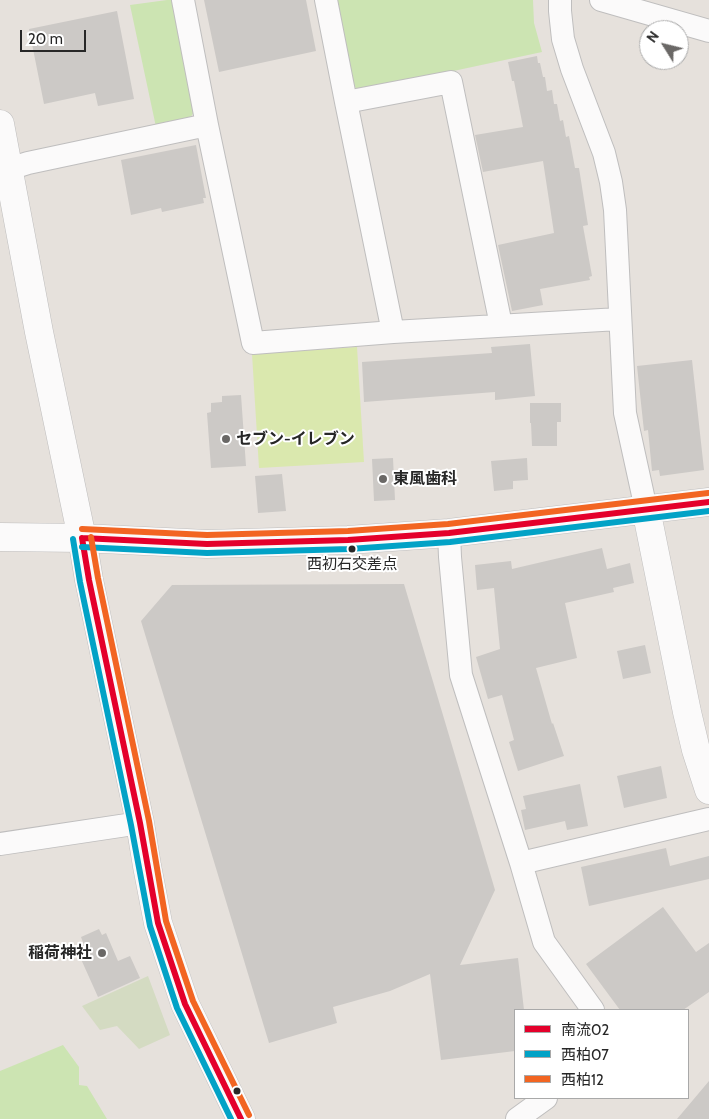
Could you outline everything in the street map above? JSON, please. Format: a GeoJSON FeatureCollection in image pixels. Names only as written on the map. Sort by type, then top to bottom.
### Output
{"type":"FeatureCollection","features":[{"type":"Feature","properties":{"kind":"street"},"geometry":{"type":"LineString","coordinates":[[183,0],[253,343],[501,325],[619,320]]}},
{"type":"Feature","properties":{"kind":"street"},"geometry":{"type":"LineString","coordinates":[[326,0],[393,332]]}},
{"type":"Feature","properties":{"kind":"street"},"geometry":{"type":"LineString","coordinates":[[560,0],[563,39],[604,153],[611,182],[615,210],[625,413],[689,721],[709,790]]}},
{"type":"Feature","properties":{"kind":"street"},"geometry":{"type":"LineString","coordinates":[[600,0],[709,31]]}},
{"type":"Feature","properties":{"kind":"street"},"geometry":{"type":"LineString","coordinates":[[346,102],[451,82],[501,325]]}},
{"type":"Feature","properties":{"kind":"street"},"geometry":{"type":"LineString","coordinates":[[0,124],[4,170],[82,538],[89,580],[140,823],[158,923],[182,995],[213,1064],[241,1119]]}},
{"type":"Feature","properties":{"kind":"street"},"geometry":{"type":"LineString","coordinates":[[4,170],[208,125]]}},
{"type":"Feature","properties":{"kind":"street"},"geometry":{"type":"LineString","coordinates":[[0,536],[207,544],[348,540],[449,533],[536,524],[709,502]]}},
{"type":"Feature","properties":{"kind":"street"},"geometry":{"type":"LineString","coordinates":[[449,533],[461,675],[544,942],[592,1009]]}},
{"type":"Feature","properties":{"kind":"street"},"geometry":{"type":"LineString","coordinates":[[521,863],[709,819]]}},
{"type":"Feature","properties":{"kind":"street"},"geometry":{"type":"LineString","coordinates":[[0,844],[140,823]]}},
{"type":"Feature","properties":{"kind":"street"},"geometry":{"type":"LineString","coordinates":[[517,1119],[545,1099]]}},
{"type":"Feature","properties":{"kind":"green space"},"geometry":{"type":"Polygon","coordinates":[[[172,0],[194,112],[188,121],[156,127],[130,5],[172,0]]]}},
{"type":"Feature","properties":{"kind":"green space"},"geometry":{"type":"Polygon","coordinates":[[[336,0],[533,0],[534,23],[542,52],[360,91],[352,85],[336,0]]]}},
{"type":"Feature","properties":{"kind":"green space"},"geometry":{"type":"Polygon","coordinates":[[[357,347],[364,462],[259,468],[252,354],[357,347]]]}},
{"type":"Feature","properties":{"kind":"green space"},"geometry":{"type":"Polygon","coordinates":[[[148,976],[170,1035],[139,1049],[117,1026],[100,1030],[82,1006],[148,976]]]}},
{"type":"Feature","properties":{"kind":"green space"},"geometry":{"type":"Polygon","coordinates":[[[63,1045],[79,1067],[79,1085],[87,1086],[107,1119],[0,1119],[0,1071],[63,1045]]]}},
{"type":"Feature","properties":{"kind":"building"},"geometry":{"type":"Polygon","coordinates":[[[204,0],[306,0],[316,51],[219,72],[204,0]]]}},
{"type":"Feature","properties":{"kind":"building"},"geometry":{"type":"Polygon","coordinates":[[[117,11],[134,99],[98,106],[95,93],[44,104],[29,29],[117,11]]]}},
{"type":"Feature","properties":{"kind":"building"},"geometry":{"type":"Polygon","coordinates":[[[537,56],[543,77],[545,77],[547,91],[552,90],[554,104],[557,104],[560,121],[563,120],[566,137],[569,136],[575,168],[579,168],[588,225],[583,226],[592,276],[589,277],[590,280],[540,289],[543,305],[512,311],[498,245],[554,233],[543,161],[483,172],[475,135],[523,127],[514,81],[512,81],[508,62],[537,56]]]}},
{"type":"Feature","properties":{"kind":"building"},"geometry":{"type":"Polygon","coordinates":[[[196,145],[206,198],[203,198],[204,203],[162,212],[161,208],[131,215],[121,160],[196,145]]]}},
{"type":"Feature","properties":{"kind":"building"},"geometry":{"type":"Polygon","coordinates":[[[530,344],[535,396],[495,400],[495,392],[364,402],[362,362],[492,353],[491,347],[530,344]]]}},
{"type":"Feature","properties":{"kind":"building"},"geometry":{"type":"Polygon","coordinates":[[[692,360],[704,470],[660,476],[659,470],[652,471],[648,430],[644,431],[637,366],[692,360]]]}},
{"type":"Feature","properties":{"kind":"building","name":"セブン-イレブン"},"geometry":{"type":"Polygon","coordinates":[[[241,395],[246,466],[211,468],[207,413],[211,412],[211,403],[222,402],[222,396],[241,395]]]}},
{"type":"Feature","properties":{"kind":"building"},"geometry":{"type":"Polygon","coordinates":[[[530,403],[561,403],[561,422],[557,422],[557,446],[532,446],[530,403]]]}},
{"type":"Feature","properties":{"kind":"building","name":"東風歯科"},"geometry":{"type":"Polygon","coordinates":[[[393,458],[395,500],[374,501],[372,459],[393,458]]]}},
{"type":"Feature","properties":{"kind":"building"},"geometry":{"type":"Polygon","coordinates":[[[527,458],[528,480],[513,481],[513,489],[494,491],[491,461],[527,458]]]}},
{"type":"Feature","properties":{"kind":"building"},"geometry":{"type":"Polygon","coordinates":[[[282,474],[286,511],[258,513],[255,476],[282,474]]]}},
{"type":"Feature","properties":{"kind":"building"},"geometry":{"type":"Polygon","coordinates":[[[602,548],[607,569],[630,563],[634,583],[613,588],[614,592],[565,603],[577,658],[536,668],[552,724],[564,756],[518,771],[509,742],[514,740],[502,695],[488,699],[476,657],[500,649],[494,588],[477,590],[475,565],[511,561],[512,569],[602,548]]]}},
{"type":"Feature","properties":{"kind":"building"},"geometry":{"type":"Polygon","coordinates":[[[404,584],[495,890],[460,965],[518,958],[524,1009],[514,1009],[514,1051],[441,1060],[430,974],[390,991],[333,1007],[337,1023],[269,1043],[141,621],[172,585],[404,584]]]}},
{"type":"Feature","properties":{"kind":"building"},"geometry":{"type":"Polygon","coordinates":[[[645,645],[651,673],[623,679],[617,651],[645,645]]]}},
{"type":"Feature","properties":{"kind":"building"},"geometry":{"type":"Polygon","coordinates":[[[661,766],[667,798],[624,808],[617,776],[661,766]]]}},
{"type":"Feature","properties":{"kind":"building"},"geometry":{"type":"Polygon","coordinates":[[[580,784],[588,826],[567,830],[565,821],[525,830],[521,810],[526,809],[523,796],[580,784]]]}},
{"type":"Feature","properties":{"kind":"building"},"geometry":{"type":"Polygon","coordinates":[[[666,848],[670,866],[709,856],[709,879],[589,906],[581,867],[666,848]]]}},
{"type":"Feature","properties":{"kind":"building"},"geometry":{"type":"Polygon","coordinates":[[[663,907],[696,952],[709,943],[709,992],[684,1009],[619,1009],[586,964],[663,907]]]}},
{"type":"Feature","properties":{"kind":"building"},"geometry":{"type":"Polygon","coordinates":[[[99,929],[102,935],[106,933],[118,961],[130,956],[140,978],[98,997],[76,948],[84,945],[81,937],[99,929]]]}},
{"type":"Feature","properties":{"kind":"building"},"geometry":{"type":"Polygon","coordinates":[[[709,1081],[709,1119],[677,1119],[709,1081]]]}},
{"type":"Feature","properties":{"kind":"transit line","name":"西柏12"},"geometry":{"type":"LineString","coordinates":[[82,529],[207,535],[348,531],[448,524],[708,493]]}},
{"type":"Feature","properties":{"kind":"transit line","name":"南流02"},"geometry":{"type":"LineString","coordinates":[[82,538],[207,544],[348,540],[449,533],[709,502]]}},
{"type":"Feature","properties":{"kind":"transit line","name":"西柏07"},"geometry":{"type":"LineString","coordinates":[[82,547],[207,553],[349,549],[450,542],[709,511]]}},
{"type":"Feature","properties":{"kind":"transit line","name":"西柏12"},"geometry":{"type":"LineString","coordinates":[[91,537],[149,821],[166,921],[193,1001],[249,1115]]}},
{"type":"Feature","properties":{"kind":"transit line","name":"南流02"},"geometry":{"type":"LineString","coordinates":[[82,538],[89,580],[140,823],[158,923],[185,1004],[241,1119]]}},
{"type":"Feature","properties":{"kind":"transit line","name":"西柏07"},"geometry":{"type":"LineString","coordinates":[[73,539],[80,582],[131,825],[150,926],[177,1008],[231,1119]]}},
{"type":"Feature","properties":{"kind":"place","name":"セブン-イレブン"},"geometry":{"type":"Point","coordinates":[226,439]}},
{"type":"Feature","properties":{"kind":"place","name":"東風歯科"},"geometry":{"type":"Point","coordinates":[383,479]}},
{"type":"Feature","properties":{"kind":"place","name":"西初石交差点"},"geometry":{"type":"Point","coordinates":[352,549]}},
{"type":"Feature","properties":{"kind":"place","name":"稲荷神社"},"geometry":{"type":"Point","coordinates":[102,953]}}]}
